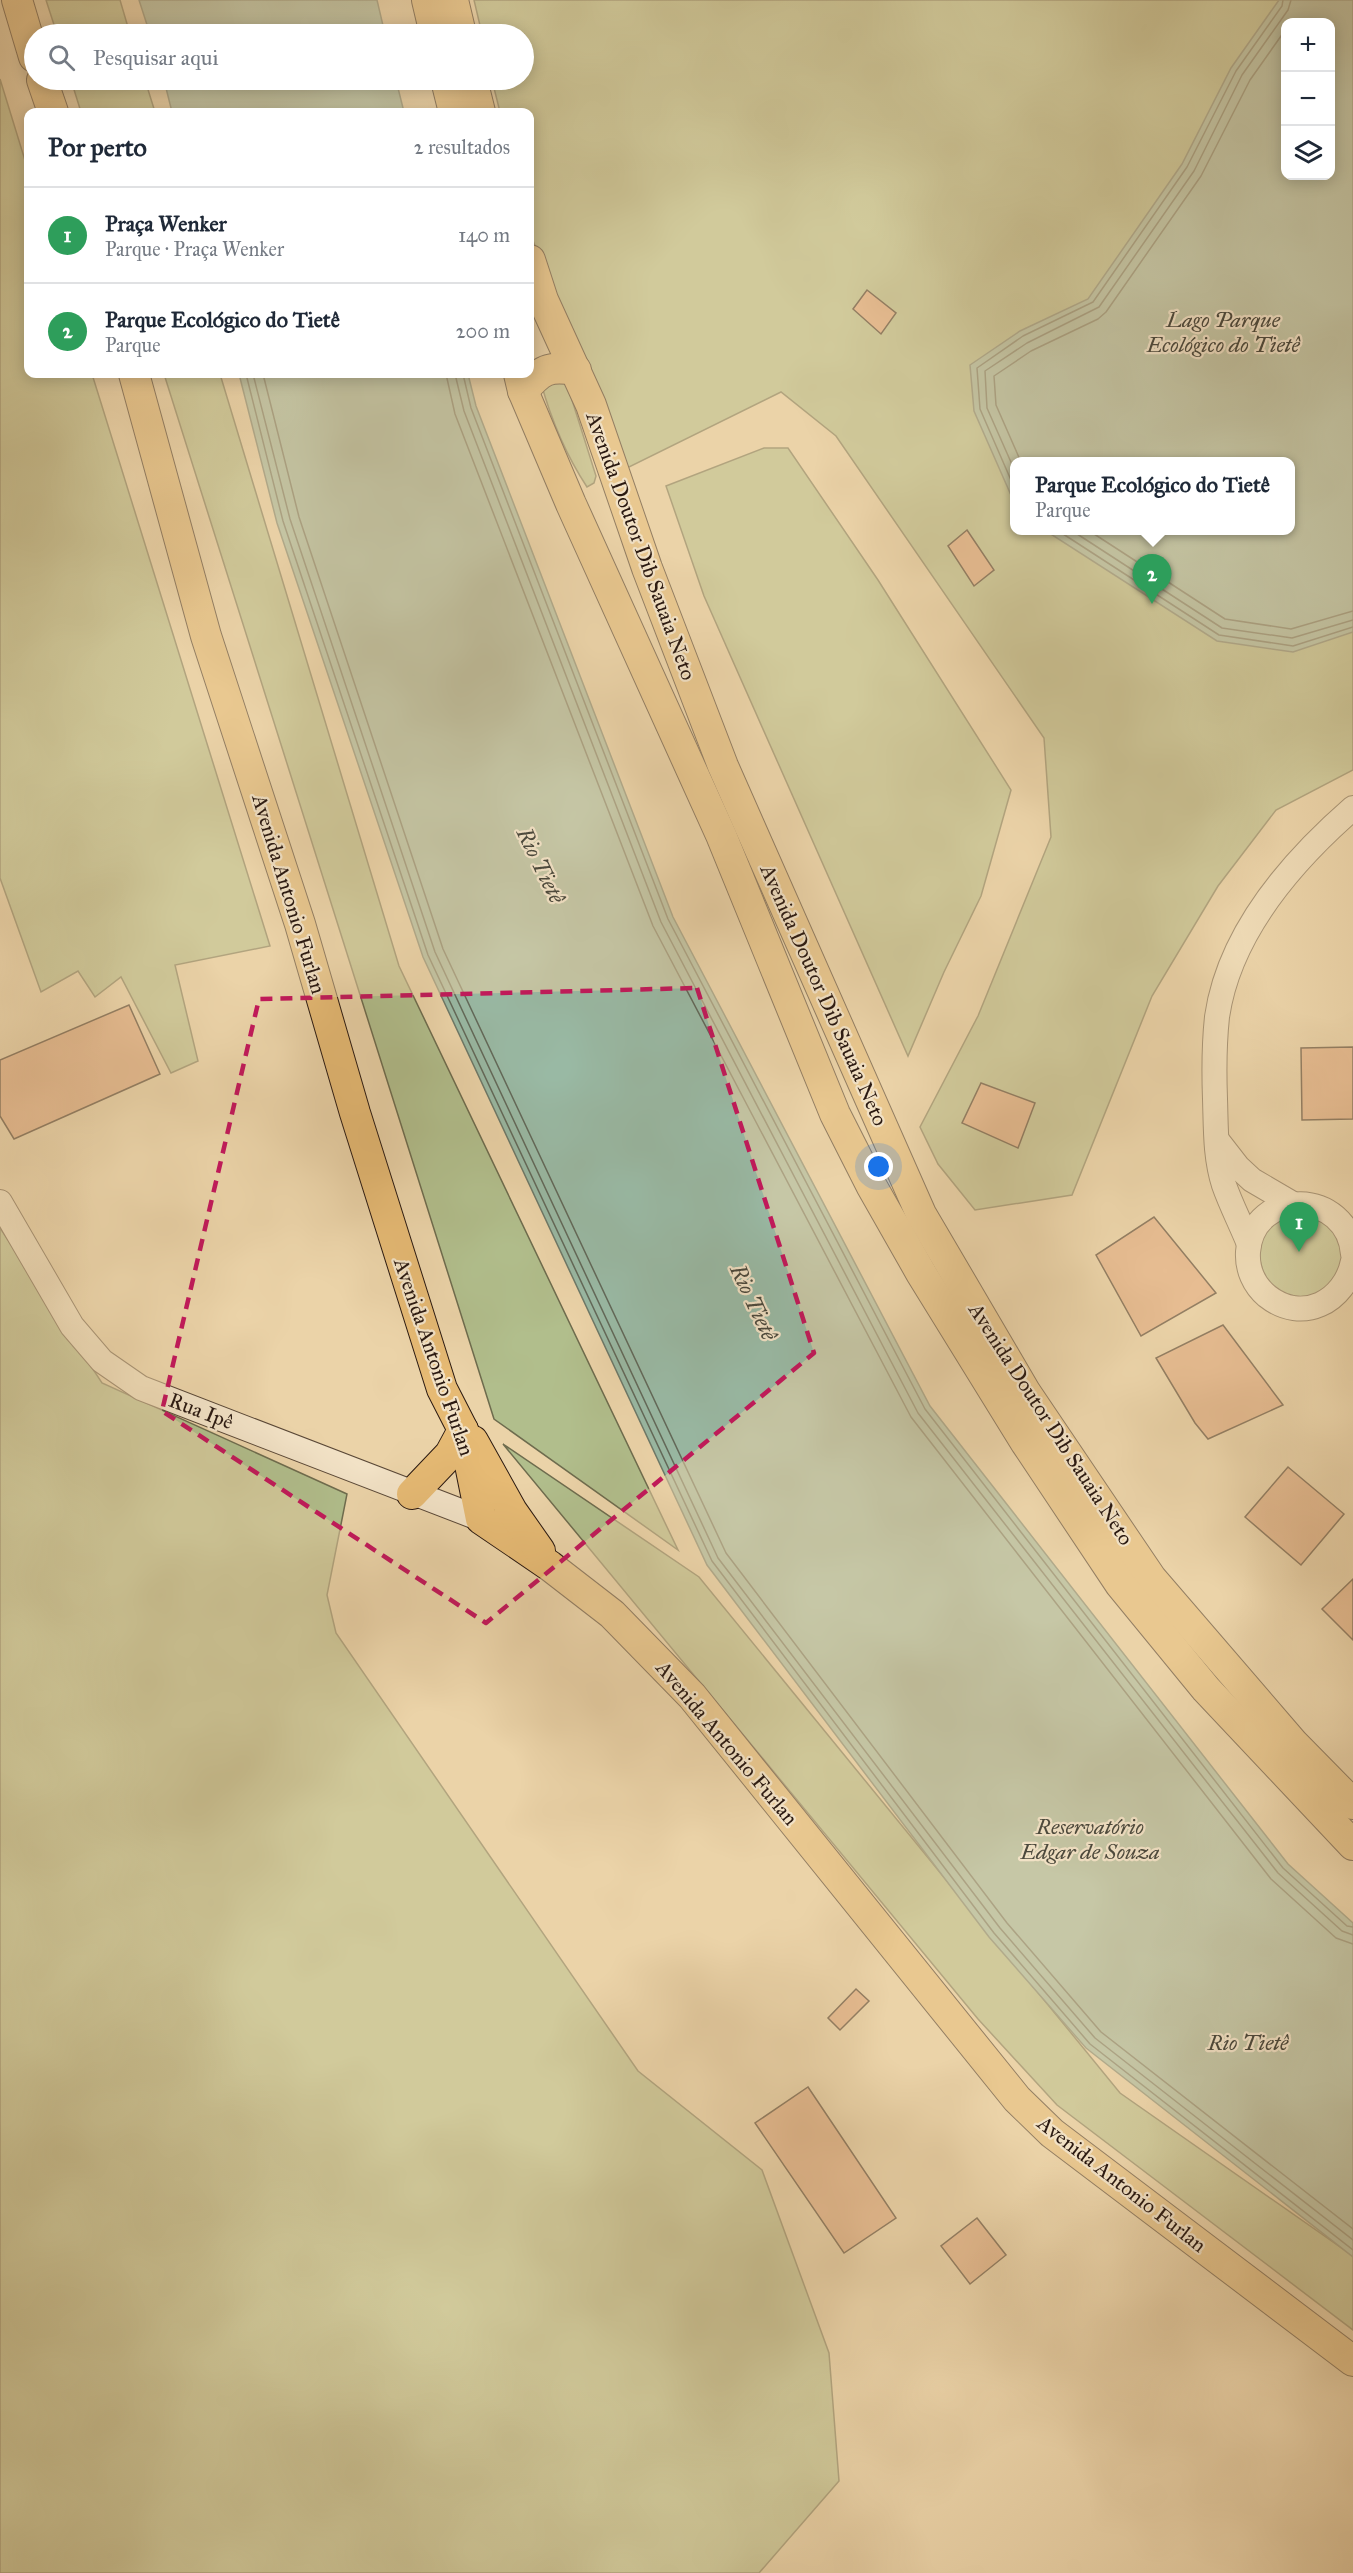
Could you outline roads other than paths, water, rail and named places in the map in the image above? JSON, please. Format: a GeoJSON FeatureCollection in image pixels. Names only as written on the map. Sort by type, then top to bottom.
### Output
{"type":"FeatureCollection","features":[{"type":"Feature","properties":{"kind":"main road"},"geometry":{"type":"LineString","coordinates":[[17,0],[24,24]]}},
{"type":"Feature","properties":{"kind":"main road"},"geometry":{"type":"LineString","coordinates":[[427,0],[433,24]]}},
{"type":"Feature","properties":{"kind":"main road"},"geometry":{"type":"LineString","coordinates":[[453,0],[459,24]]}},
{"type":"Feature","properties":{"kind":"main road"},"geometry":{"type":"LineString","coordinates":[[45,90],[52,108]]}},
{"type":"Feature","properties":{"kind":"main road"},"geometry":{"type":"LineString","coordinates":[[448,90],[453,108]]}},
{"type":"Feature","properties":{"kind":"main road"},"geometry":{"type":"LineString","coordinates":[[474,90],[479,108]]}},
{"type":"Feature","properties":{"kind":"main road","name":"Avenida Doutor Dib Sauaia Neto"},"geometry":{"type":"LineString","coordinates":[[534,272],[543,300],[591,405],[620,494],[723,766],[921,1214],[1026,1394],[1151,1578],[1293,1743],[1353,1804]]}},
{"type":"Feature","properties":{"kind":"main road"},"geometry":{"type":"LineString","coordinates":[[534,376],[545,370],[560,368],[576,370]]}},
{"type":"Feature","properties":{"kind":"main road","name":"Avenida Antonio Furlan"},"geometry":{"type":"LineString","coordinates":[[135,378],[206,636],[300,924],[355,1113],[442,1389],[463,1430],[481,1519],[550,1566],[612,1614],[692,1696],[1017,2099],[1052,2133],[1353,2361]]}},
{"type":"Feature","properties":{"kind":"main road","name":"Avenida Doutor Dib Sauaia Neto"},"geometry":{"type":"LineString","coordinates":[[521,382],[571,504],[721,835],[835,1114],[871,1185],[921,1273],[1026,1443],[1120,1584],[1206,1689],[1353,1845]]}},
{"type":"Feature","properties":{"kind":"main road"},"geometry":{"type":"LineString","coordinates":[[571,504],[589,513],[598,514],[604,512],[620,494]]}},
{"type":"Feature","properties":{"kind":"main road"},"geometry":{"type":"LineString","coordinates":[[442,1389],[494,1475],[512,1511],[550,1566]]}},
{"type":"Feature","properties":{"kind":"main road"},"geometry":{"type":"LineString","coordinates":[[412,1494],[450,1454],[463,1430]]}},
{"type":"Feature","properties":{"kind":"street"},"geometry":{"type":"LineString","coordinates":[[1249,1244],[1224,1184],[1216,1138],[1214,1062],[1217,1016],[1234,957],[1270,894],[1311,846],[1353,808]]}},
{"type":"Feature","properties":{"kind":"street"},"geometry":{"type":"LineString","coordinates":[[1216,1138],[1238,1167],[1252,1180],[1293,1204]]}},
{"type":"Feature","properties":{"kind":"street","name":"Rua Ipê"},"geometry":{"type":"LineString","coordinates":[[0,1202],[72,1326],[102,1361],[141,1388],[481,1519]]}},
{"type":"Feature","properties":{"kind":"street"},"geometry":{"type":"LineString","coordinates":[[1353,1254],[1353,1246],[1347,1231],[1338,1218],[1317,1206],[1293,1204],[1278,1208],[1265,1217],[1255,1229],[1249,1244],[1248,1260],[1252,1277],[1261,1291],[1274,1301],[1290,1307],[1307,1308],[1323,1304],[1349,1283],[1353,1261]]}},
{"type":"Feature","properties":{"kind":"water"},"geometry":{"type":"Polygon","coordinates":[[[139,0],[377,0],[383,24],[147,24],[139,0]]]}},
{"type":"Feature","properties":{"kind":"water","name":"Lago Parque Ecológico do Tietê"},"geometry":{"type":"Polygon","coordinates":[[[1279,0],[1353,0],[1353,632],[1293,652],[1217,641],[1052,535],[1295,535],[1295,457],[1010,457],[1010,493],[974,411],[970,365],[1020,331],[1088,299],[1182,164],[1231,68],[1279,0]]]}},
{"type":"Feature","properties":{"kind":"water"},"geometry":{"type":"Polygon","coordinates":[[[166,90],[398,90],[403,108],[171,108],[166,90]]]}},
{"type":"Feature","properties":{"kind":"water","name":"Reservatório Edgar de Souza"},"geometry":{"type":"Polygon","coordinates":[[[240,378],[469,378],[476,406],[673,917],[930,1406],[1288,1864],[1353,1923],[1353,2257],[1086,2048],[989,1937],[707,1565],[423,957],[277,523],[240,378]]]}},
{"type":"Feature","properties":{"kind":"place","name":"Parque Ecológico do Tietê"},"geometry":{"type":"Point","coordinates":[1152,604]}},
{"type":"Feature","properties":{"kind":"place","name":"Praça Wenker"},"geometry":{"type":"Point","coordinates":[1299,1252]}},
{"type":"Feature","properties":{"kind":"water label","name":"Rio Tietê"},"geometry":{"type":"Point","coordinates":[541,865]}},
{"type":"Feature","properties":{"kind":"water label","name":"Rio Tietê"},"geometry":{"type":"Point","coordinates":[754,1302]}},
{"type":"Feature","properties":{"kind":"water label","name":"Rio Tietê"},"geometry":{"type":"Point","coordinates":[1248,2042]}}]}
